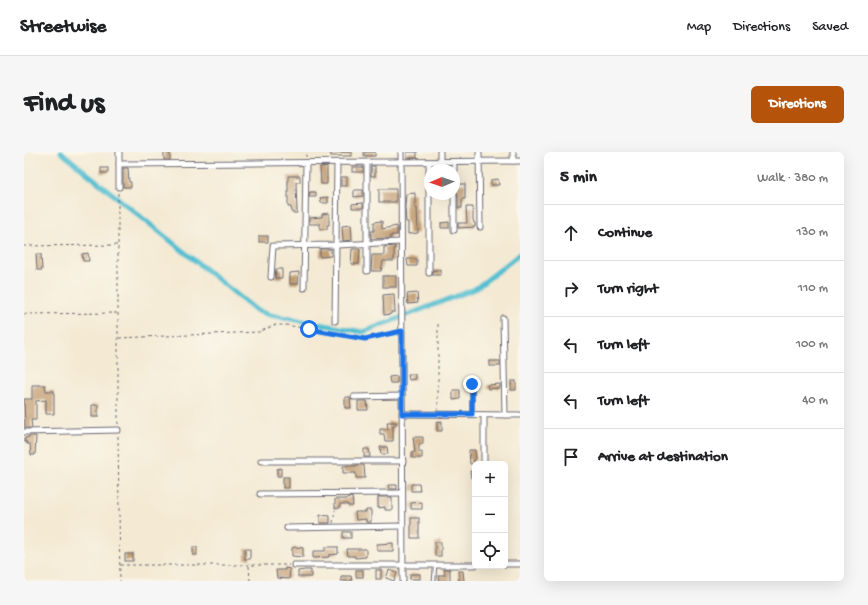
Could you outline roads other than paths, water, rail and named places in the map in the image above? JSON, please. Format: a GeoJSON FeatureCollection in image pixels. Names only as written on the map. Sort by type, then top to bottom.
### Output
{"type":"FeatureCollection","features":[{"type":"Feature","properties":{"kind":"street"},"geometry":{"type":"LineString","coordinates":[[119,152],[119,187]]}},
{"type":"Feature","properties":{"kind":"street"},"geometry":{"type":"LineString","coordinates":[[401,152],[403,581]]}},
{"type":"Feature","properties":{"kind":"street"},"geometry":{"type":"LineString","coordinates":[[440,152],[440,162]]}},
{"type":"Feature","properties":{"kind":"street"},"geometry":{"type":"LineString","coordinates":[[479,152],[480,227]]}},
{"type":"Feature","properties":{"kind":"street"},"geometry":{"type":"LineString","coordinates":[[513,152],[513,161]]}},
{"type":"Feature","properties":{"kind":"street"},"geometry":{"type":"LineString","coordinates":[[119,164],[520,161]]}},
{"type":"Feature","properties":{"kind":"street"},"geometry":{"type":"LineString","coordinates":[[429,162],[429,273]]}},
{"type":"Feature","properties":{"kind":"street"},"geometry":{"type":"LineString","coordinates":[[304,288],[306,163]]}},
{"type":"Feature","properties":{"kind":"street"},"geometry":{"type":"LineString","coordinates":[[335,321],[337,163]]}},
{"type":"Feature","properties":{"kind":"street"},"geometry":{"type":"LineString","coordinates":[[367,163],[367,271]]}},
{"type":"Feature","properties":{"kind":"street"},"geometry":{"type":"LineString","coordinates":[[454,200],[454,230]]}},
{"type":"Feature","properties":{"kind":"street"},"geometry":{"type":"LineString","coordinates":[[272,277],[272,246],[401,242]]}},
{"type":"Feature","properties":{"kind":"street"},"geometry":{"type":"LineString","coordinates":[[504,318],[505,415]]}},
{"type":"Feature","properties":{"kind":"street"},"geometry":{"type":"LineString","coordinates":[[354,397],[402,396]]}},
{"type":"Feature","properties":{"kind":"street"},"geometry":{"type":"LineString","coordinates":[[402,414],[520,415]]}},
{"type":"Feature","properties":{"kind":"street"},"geometry":{"type":"LineString","coordinates":[[484,414],[484,461]]}},
{"type":"Feature","properties":{"kind":"street"},"geometry":{"type":"LineString","coordinates":[[24,432],[118,430]]}},
{"type":"Feature","properties":{"kind":"street"},"geometry":{"type":"LineString","coordinates":[[261,461],[403,461]]}},
{"type":"Feature","properties":{"kind":"street"},"geometry":{"type":"LineString","coordinates":[[260,494],[402,493]]}},
{"type":"Feature","properties":{"kind":"street"},"geometry":{"type":"LineString","coordinates":[[287,528],[402,526]]}},
{"type":"Feature","properties":{"kind":"street"},"geometry":{"type":"LineString","coordinates":[[294,565],[472,564]]}},
{"type":"Feature","properties":{"kind":"street"},"geometry":{"type":"LineString","coordinates":[[508,564],[520,564]]}},
{"type":"Feature","properties":{"kind":"lane"},"geometry":{"type":"LineString","coordinates":[[472,384],[472,414]]}},
{"type":"Feature","properties":{"kind":"lane"},"geometry":{"type":"LineString","coordinates":[[434,581],[436,565]]}},
{"type":"Feature","properties":{"kind":"waterway"},"geometry":{"type":"LineString","coordinates":[[61,152],[257,311],[270,315],[363,332],[475,289],[520,254]]}}]}
